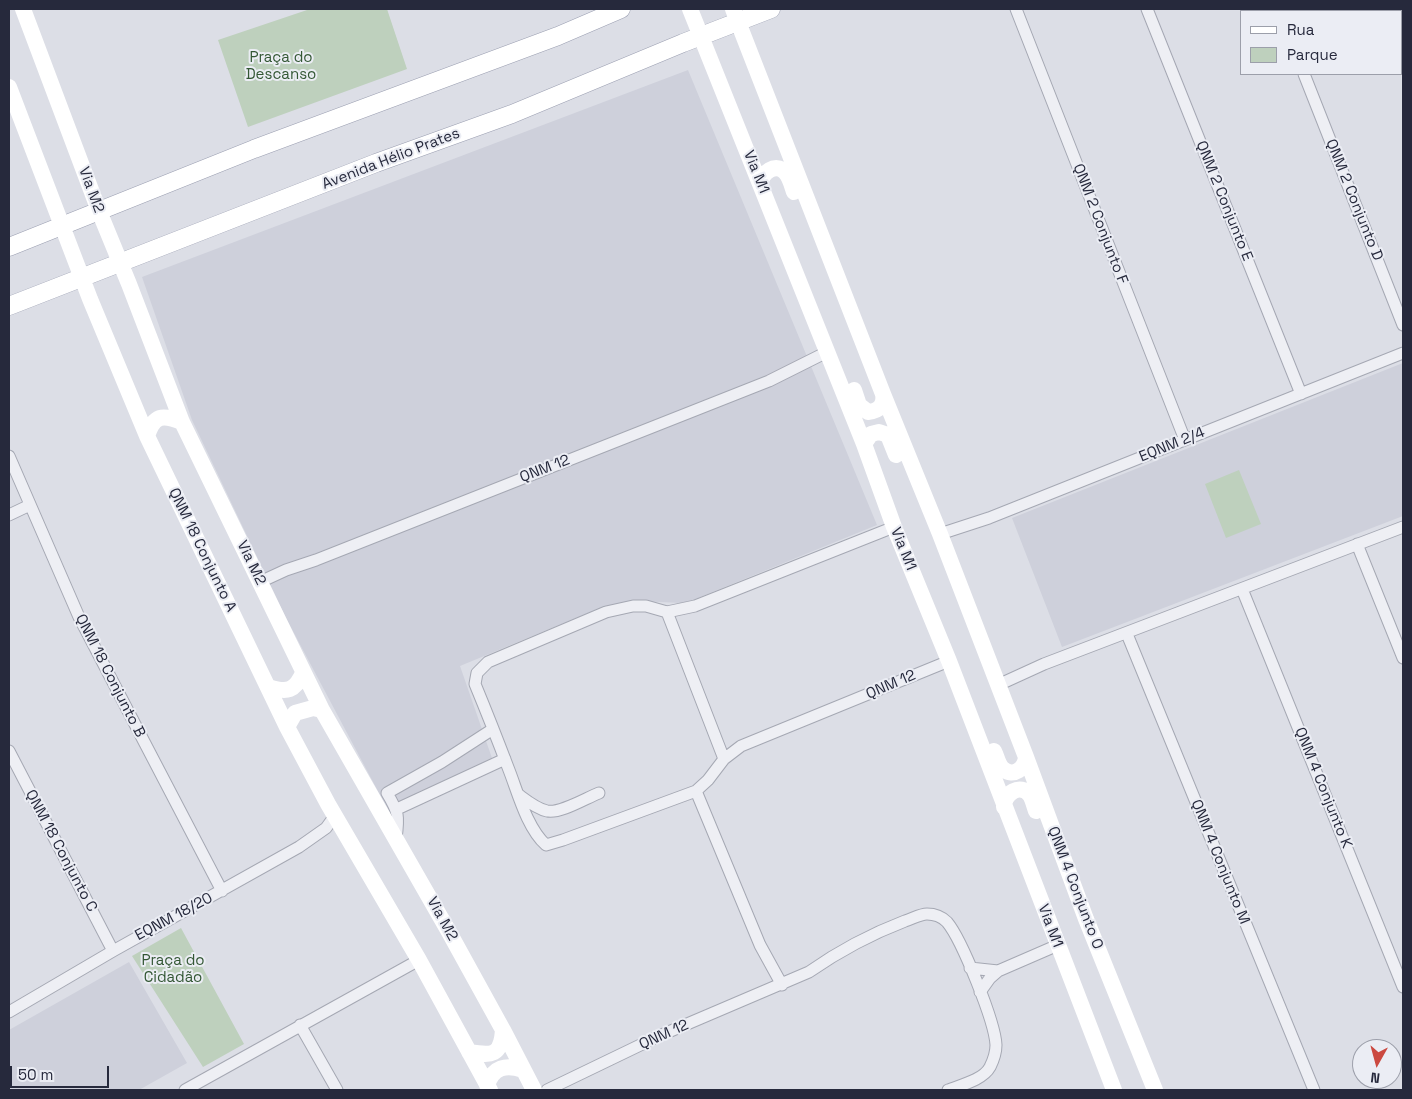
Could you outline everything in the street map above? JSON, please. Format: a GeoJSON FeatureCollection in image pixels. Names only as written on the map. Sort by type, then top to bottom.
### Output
{"type":"FeatureCollection","features":[{"type":"Feature","properties":{"kind":"main road","name":"Via M2"},"geometry":{"type":"LineString","coordinates":[[23,9],[99,211],[182,422],[322,710],[503,1030],[534,1090]]}},
{"type":"Feature","properties":{"kind":"main road"},"geometry":{"type":"LineString","coordinates":[[9,247],[245,153],[558,36],[621,9]]}},
{"type":"Feature","properties":{"kind":"main road","name":"Via M1"},"geometry":{"type":"LineString","coordinates":[[690,9],[828,352],[894,527],[949,660],[1114,1090]]}},
{"type":"Feature","properties":{"kind":"main road","name":"Avenida Hélio Prates"},"geometry":{"type":"LineString","coordinates":[[9,306],[376,164],[512,114],[701,35],[735,15],[771,9]]}},
{"type":"Feature","properties":{"kind":"main road"},"geometry":{"type":"LineString","coordinates":[[735,15],[998,685]]}},
{"type":"Feature","properties":{"kind":"main road"},"geometry":{"type":"LineString","coordinates":[[9,87],[82,277]]}},
{"type":"Feature","properties":{"kind":"main road"},"geometry":{"type":"LineString","coordinates":[[760,184],[763,176],[770,170],[778,169],[786,173],[805,218],[827,247]]}},
{"type":"Feature","properties":{"kind":"main road"},"geometry":{"type":"LineString","coordinates":[[797,274],[822,309],[860,405],[868,412],[877,410],[883,403],[883,394]]}},
{"type":"Feature","properties":{"kind":"main road","name":"QNM 18 Conjunto A"},"geometry":{"type":"LineString","coordinates":[[82,277],[147,436],[287,727],[334,817]]}},
{"type":"Feature","properties":{"kind":"main road"},"geometry":{"type":"LineString","coordinates":[[147,436],[152,423],[158,418],[172,418],[182,422]]}},
{"type":"Feature","properties":{"kind":"main road"},"geometry":{"type":"LineString","coordinates":[[864,444],[868,436],[874,432],[882,432],[888,435],[934,548],[960,589]]}},
{"type":"Feature","properties":{"kind":"main road"},"geometry":{"type":"LineString","coordinates":[[934,623],[958,659],[1000,766],[1008,772],[1017,771],[1024,766],[1026,757]]}},
{"type":"Feature","properties":{"kind":"main road"},"geometry":{"type":"LineString","coordinates":[[269,687],[279,691],[287,691],[293,688],[303,673]]}},
{"type":"Feature","properties":{"kind":"main road","name":"QNM 4 Conjunto O"},"geometry":{"type":"LineString","coordinates":[[998,685],[1086,919],[1155,1090]]}},
{"type":"Feature","properties":{"kind":"main road"},"geometry":{"type":"LineString","coordinates":[[287,727],[295,713],[312,708],[322,710]]}},
{"type":"Feature","properties":{"kind":"main road"},"geometry":{"type":"LineString","coordinates":[[1004,806],[1006,797],[1013,791],[1022,790],[1030,796],[1067,893],[1086,919]]}},
{"type":"Feature","properties":{"kind":"main road"},"geometry":{"type":"LineString","coordinates":[[334,817],[419,960],[489,1088]]}},
{"type":"Feature","properties":{"kind":"main road"},"geometry":{"type":"LineString","coordinates":[[469,1052],[485,1055],[498,1050],[502,1043],[503,1030]]}},
{"type":"Feature","properties":{"kind":"main road"},"geometry":{"type":"LineString","coordinates":[[489,1088],[492,1074],[498,1070],[514,1067],[523,1070]]}},
{"type":"Feature","properties":{"kind":"street","name":"QNM 2 Conjunto F"},"geometry":{"type":"LineString","coordinates":[[1016,9],[1185,440]]}},
{"type":"Feature","properties":{"kind":"street","name":"QNM 2 Conjunto E"},"geometry":{"type":"LineString","coordinates":[[1148,9],[1302,394]]}},
{"type":"Feature","properties":{"kind":"street","name":"QNM 2 Conjunto D"},"geometry":{"type":"LineString","coordinates":[[1304,75],[1403,325]]}},
{"type":"Feature","properties":{"kind":"street","name":"QNM 12"},"geometry":{"type":"LineString","coordinates":[[260,582],[286,570],[316,560],[769,381],[828,352]]}},
{"type":"Feature","properties":{"kind":"street","name":"EQNM 2/4"},"geometry":{"type":"LineString","coordinates":[[940,534],[989,518],[1403,353]]}},
{"type":"Feature","properties":{"kind":"street","name":"QNM 18 Conjunto B"},"geometry":{"type":"LineString","coordinates":[[9,456],[79,617],[222,891]]}},
{"type":"Feature","properties":{"kind":"street"},"geometry":{"type":"LineString","coordinates":[[9,515],[30,505]]}},
{"type":"Feature","properties":{"kind":"street","name":"QNM 12"},"geometry":{"type":"LineString","coordinates":[[894,527],[702,604],[667,612],[646,606],[633,606],[606,612],[488,662],[477,673],[475,684],[533,829],[546,845],[696,791],[708,780],[724,758],[741,746],[949,660]]}},
{"type":"Feature","properties":{"kind":"street"},"geometry":{"type":"LineString","coordinates":[[998,685],[1044,664],[1403,527]]}},
{"type":"Feature","properties":{"kind":"street"},"geometry":{"type":"LineString","coordinates":[[1357,544],[1403,658]]}},
{"type":"Feature","properties":{"kind":"street","name":"QNM 4 Conjunto K"},"geometry":{"type":"LineString","coordinates":[[1242,589],[1403,987]]}},
{"type":"Feature","properties":{"kind":"street"},"geometry":{"type":"LineString","coordinates":[[667,612],[724,758]]}},
{"type":"Feature","properties":{"kind":"street","name":"QNM 4 Conjunto M"},"geometry":{"type":"LineString","coordinates":[[1126,634],[1314,1090]]}},
{"type":"Feature","properties":{"kind":"street"},"geometry":{"type":"LineString","coordinates":[[396,839],[397,809],[387,793],[442,762],[493,729]]}},
{"type":"Feature","properties":{"kind":"street","name":"QNM 18 Conjunto C"},"geometry":{"type":"LineString","coordinates":[[9,751],[112,950]]}},
{"type":"Feature","properties":{"kind":"street"},"geometry":{"type":"LineString","coordinates":[[397,809],[505,759]]}},
{"type":"Feature","properties":{"kind":"street"},"geometry":{"type":"LineString","coordinates":[[696,791],[760,945],[782,985]]}},
{"type":"Feature","properties":{"kind":"street"},"geometry":{"type":"LineString","coordinates":[[519,795],[544,810],[551,811],[559,810],[599,793]]}},
{"type":"Feature","properties":{"kind":"street","name":"EQNM 18/20"},"geometry":{"type":"LineString","coordinates":[[9,1012],[112,950],[222,891],[312,839],[326,828],[334,817]]}},
{"type":"Feature","properties":{"kind":"street","name":"QNM 12"},"geometry":{"type":"LineString","coordinates":[[547,1090],[659,1036],[782,985],[809,972],[876,932],[925,914],[936,915],[942,918],[960,943],[980,992],[996,1046],[993,1059],[985,1075],[948,1090]]}},
{"type":"Feature","properties":{"kind":"street"},"geometry":{"type":"LineString","coordinates":[[980,992],[990,978],[998,971],[1058,945]]}},
{"type":"Feature","properties":{"kind":"street"},"geometry":{"type":"LineString","coordinates":[[189,1089],[300,1025],[419,960]]}},
{"type":"Feature","properties":{"kind":"street"},"geometry":{"type":"LineString","coordinates":[[970,968],[998,971]]}},
{"type":"Feature","properties":{"kind":"street"},"geometry":{"type":"LineString","coordinates":[[300,1025],[337,1090]]}},
{"type":"Feature","properties":{"kind":"shaded area"},"geometry":{"type":"Polygon","coordinates":[[[688,70],[877,525],[693,600],[681,603],[639,601],[605,606],[460,666],[493,761],[389,812],[286,618],[192,420],[142,277],[688,70]]]}},
{"type":"Feature","properties":{"kind":"shaded area"},"geometry":{"type":"Polygon","coordinates":[[[1403,363],[1403,516],[1062,647],[1012,518],[1403,363]]]}},
{"type":"Feature","properties":{"kind":"shaded area"},"geometry":{"type":"Polygon","coordinates":[[[129,962],[187,1063],[139,1090],[9,1090],[9,1030],[129,962]]]}},
{"type":"Feature","properties":{"kind":"green space","name":"Praça do Descanso"},"geometry":{"type":"Polygon","coordinates":[[[310,9],[387,9],[407,69],[248,127],[218,40],[310,9]]]}},
{"type":"Feature","properties":{"kind":"green space"},"geometry":{"type":"Polygon","coordinates":[[[1239,470],[1261,524],[1226,538],[1205,484],[1239,470]]]}},
{"type":"Feature","properties":{"kind":"green space","name":"Praça do Cidadão"},"geometry":{"type":"Polygon","coordinates":[[[181,928],[244,1044],[203,1067],[132,956],[181,928]]]}}]}
